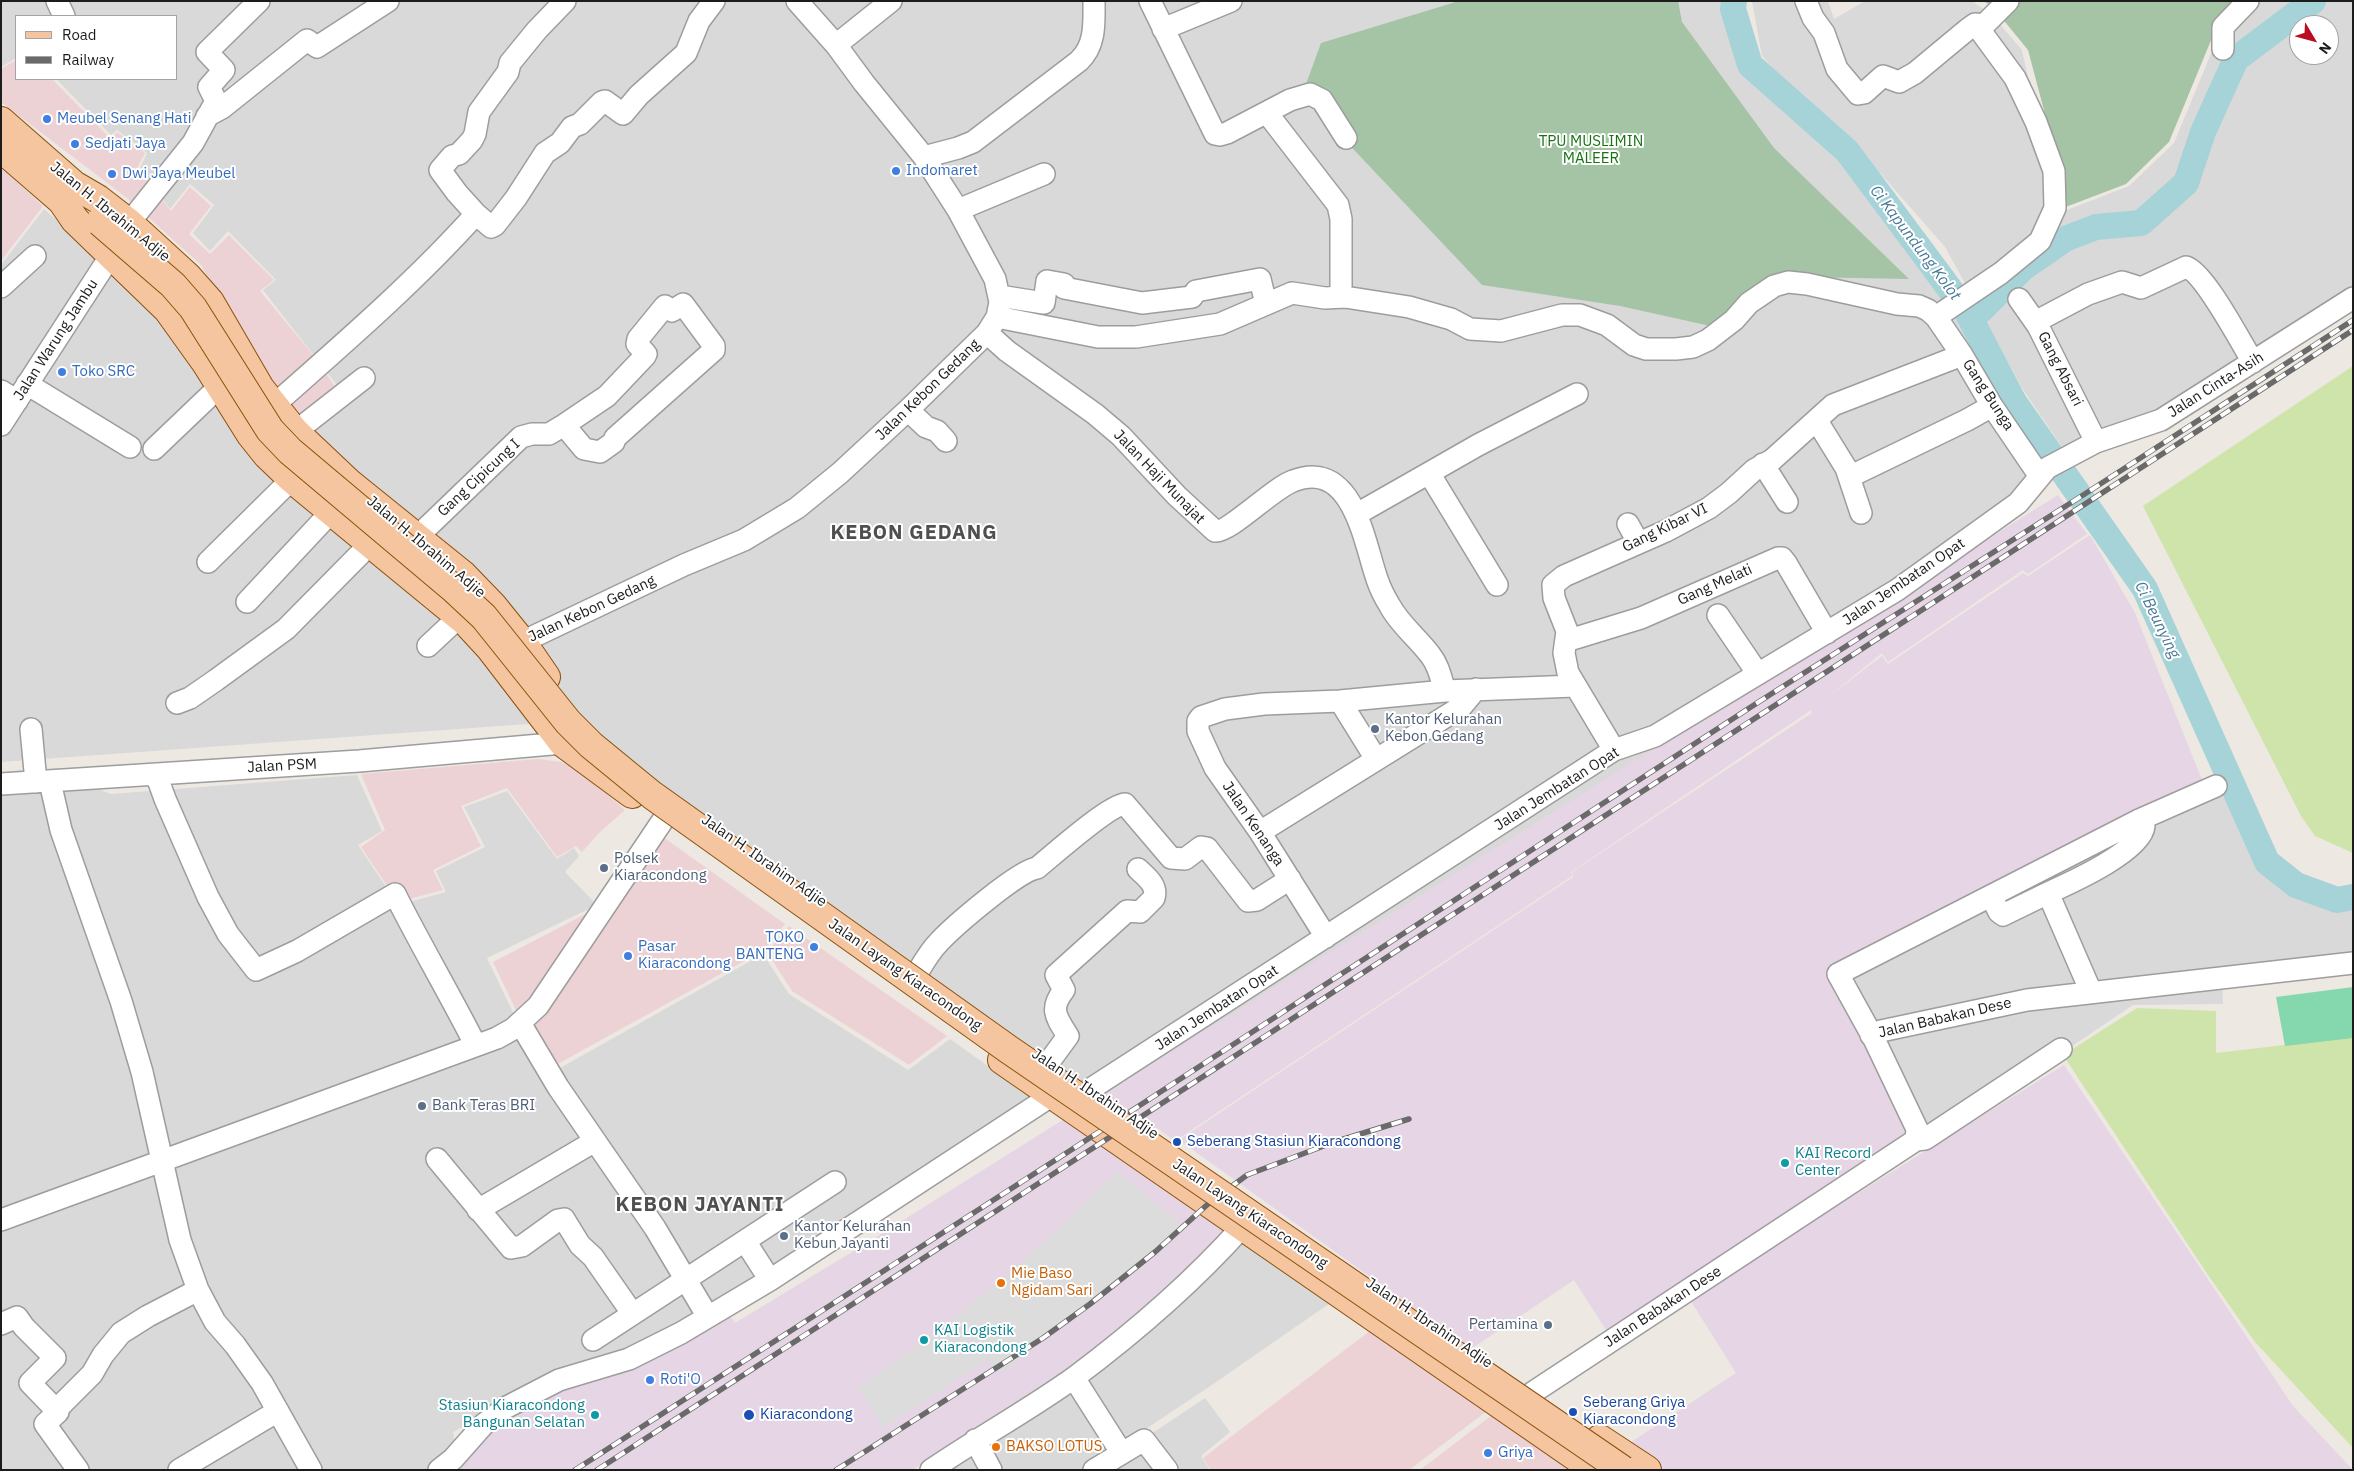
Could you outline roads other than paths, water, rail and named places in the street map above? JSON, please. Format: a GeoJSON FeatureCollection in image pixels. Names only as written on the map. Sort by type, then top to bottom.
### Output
{"type":"FeatureCollection","features":[{"type":"Feature","properties":{"kind":"main road","name":"Jalan H. Ibrahim Adjie"},"geometry":{"type":"LineString","coordinates":[[1,121],[70,195],[75,220],[168,310],[190,339],[260,447],[292,479],[459,617],[490,648],[562,740],[919,970],[1206,1170],[1595,1470]]}},
{"type":"Feature","properties":{"kind":"main road","name":"Jalan H. Ibrahim Adjie"},"geometry":{"type":"LineString","coordinates":[[1,148],[70,195],[98,199],[163,253],[210,302],[260,388],[294,432],[349,483],[463,575],[493,606],[580,720],[659,804],[783,905],[1051,1096],[1242,1227],[1413,1329],[1532,1393],[1631,1467]]}},
{"type":"Feature","properties":{"kind":"main road","name":"Jalan Layang Kiaracondong"},"geometry":{"type":"LineString","coordinates":[[70,195],[173,285],[193,308],[276,437],[290,451],[454,589],[484,617],[568,722],[625,774],[694,826],[1008,1049],[1631,1467]]}},
{"type":"Feature","properties":{"kind":"main road"},"geometry":{"type":"LineString","coordinates":[[562,740],[555,717],[559,712],[580,720]]}},
{"type":"Feature","properties":{"kind":"main road"},"geometry":{"type":"LineString","coordinates":[[1190,1192],[1206,1170]]}},
{"type":"Feature","properties":{"kind":"street"},"geometry":{"type":"LineString","coordinates":[[57,1],[64,15]]}},
{"type":"Feature","properties":{"kind":"street"},"geometry":{"type":"LineString","coordinates":[[129,223],[184,155],[200,132],[216,99],[209,90],[209,87],[224,70],[207,52],[259,1]]}},
{"type":"Feature","properties":{"kind":"street"},"geometry":{"type":"LineString","coordinates":[[205,119],[222,108],[307,40],[317,47],[388,1]]}},
{"type":"Feature","properties":{"kind":"street"},"geometry":{"type":"LineString","coordinates":[[565,1],[537,30],[510,63],[508,72],[478,112],[475,134],[472,140],[459,154],[452,156],[440,172],[476,214],[491,227],[495,225],[516,198],[547,151],[557,146],[572,126],[580,124],[605,101],[623,114],[638,95],[686,53],[699,20],[714,1]]}},
{"type":"Feature","properties":{"kind":"street"},"geometry":{"type":"LineString","coordinates":[[797,1],[836,45],[924,157],[958,210],[995,279],[994,315]]}},
{"type":"Feature","properties":{"kind":"street"},"geometry":{"type":"LineString","coordinates":[[836,45],[891,1]]}},
{"type":"Feature","properties":{"kind":"street"},"geometry":{"type":"LineString","coordinates":[[924,157],[973,142],[1086,55],[1092,41],[1094,1]]}},
{"type":"Feature","properties":{"kind":"street"},"geometry":{"type":"LineString","coordinates":[[1150,1],[1215,134],[1227,133],[1290,100],[1308,94],[1315,95],[1322,100],[1346,138]]}},
{"type":"Feature","properties":{"kind":"street"},"geometry":{"type":"LineString","coordinates":[[1163,29],[1231,1]]}},
{"type":"Feature","properties":{"kind":"street"},"geometry":{"type":"LineString","coordinates":[[1806,1],[1813,18],[1824,33],[1837,69],[1850,87],[1858,94],[1864,93],[1883,76],[1899,82],[1915,73],[1975,24],[1984,25]]}},
{"type":"Feature","properties":{"kind":"street"},"geometry":{"type":"LineString","coordinates":[[994,315],[1098,337],[1136,338],[1220,324],[1292,292],[1325,298],[1341,297],[1409,307],[1451,319],[1467,328],[1501,331],[1562,315],[1580,315],[1607,325],[1634,345],[1646,349],[1668,350],[1693,347],[1708,340],[1734,320],[1761,293],[1774,286],[1788,282],[1807,284],[1932,312],[2001,273],[2040,241],[2055,208],[2054,171],[2036,122],[2015,78],[1982,34],[1984,25],[2008,1]]}},
{"type":"Feature","properties":{"kind":"street"},"geometry":{"type":"LineString","coordinates":[[2222,43],[2224,25],[2248,1]]}},
{"type":"Feature","properties":{"kind":"street"},"geometry":{"type":"LineString","coordinates":[[1268,113],[1338,204],[1341,219],[1341,297]]}},
{"type":"Feature","properties":{"kind":"street"},"geometry":{"type":"LineString","coordinates":[[958,210],[1044,174]]}},
{"type":"Feature","properties":{"kind":"street"},"geometry":{"type":"LineString","coordinates":[[274,405],[364,326],[476,214]]}},
{"type":"Feature","properties":{"kind":"street","name":"Jalan Warung Jambu"},"geometry":{"type":"LineString","coordinates":[[1,425],[15,392],[112,255]]}},
{"type":"Feature","properties":{"kind":"street"},"geometry":{"type":"LineString","coordinates":[[1,287],[35,256]]}},
{"type":"Feature","properties":{"kind":"street"},"geometry":{"type":"LineString","coordinates":[[2035,322],[2088,294],[2122,282],[2130,282],[2136,288],[2141,288],[2182,268],[2189,268],[2205,284],[2253,362]]}},
{"type":"Feature","properties":{"kind":"street"},"geometry":{"type":"LineString","coordinates":[[994,315],[1044,303],[1048,281],[1064,284],[1064,288],[1142,303],[1192,297],[1196,291],[1260,279],[1266,304]]}},
{"type":"Feature","properties":{"kind":"street","name":"Jalan Cinta-Asih"},"geometry":{"type":"LineString","coordinates":[[2070,454],[2096,442],[2162,420],[2353,298]]}},
{"type":"Feature","properties":{"kind":"street","name":"Gang Absari"},"geometry":{"type":"LineString","coordinates":[[2019,299],[2035,322],[2096,442]]}},
{"type":"Feature","properties":{"kind":"street","name":"Gang Cipicung I"},"geometry":{"type":"LineString","coordinates":[[417,537],[521,438],[532,434],[549,434],[619,385],[646,354],[637,344],[638,339],[666,306],[672,312],[683,304],[714,346],[714,350],[661,395],[654,406],[615,438],[614,442],[600,452],[584,449],[564,425]]}},
{"type":"Feature","properties":{"kind":"street","name":"Gang Bunga"},"geometry":{"type":"LineString","coordinates":[[1932,312],[1962,355],[1992,406],[2043,471]]}},
{"type":"Feature","properties":{"kind":"street","name":"Jalan Kebon Gedang"},"geometry":{"type":"LineString","coordinates":[[522,642],[744,540],[797,508],[840,474],[908,410],[994,315]]}},
{"type":"Feature","properties":{"kind":"street","name":"Jalan Haji Munajat"},"geometry":{"type":"LineString","coordinates":[[994,315],[1007,351],[1121,436],[1177,496],[1215,531],[1227,529],[1254,506],[1295,480],[1323,478],[1334,484],[1342,491],[1357,514]]}},
{"type":"Feature","properties":{"kind":"street","name":"Gang Kibar VI"},"geometry":{"type":"LineString","coordinates":[[1566,641],[1568,631],[1554,598],[1553,585],[1564,576],[1633,533],[1666,531],[1709,508],[1763,464],[1772,460],[1833,405],[1962,355]]}},
{"type":"Feature","properties":{"kind":"street"},"geometry":{"type":"LineString","coordinates":[[294,432],[364,378]]}},
{"type":"Feature","properties":{"kind":"street"},"geometry":{"type":"LineString","coordinates":[[154,449],[220,386]]}},
{"type":"Feature","properties":{"kind":"street"},"geometry":{"type":"LineString","coordinates":[[15,392],[130,447]]}},
{"type":"Feature","properties":{"kind":"street"},"geometry":{"type":"LineString","coordinates":[[1446,691],[1432,657],[1390,608],[1377,580],[1357,514],[1494,436],[1577,394]]}},
{"type":"Feature","properties":{"kind":"street"},"geometry":{"type":"LineString","coordinates":[[1850,477],[1992,406]]}},
{"type":"Feature","properties":{"kind":"street"},"geometry":{"type":"LineString","coordinates":[[908,410],[926,427],[937,431],[946,441]]}},
{"type":"Feature","properties":{"kind":"street"},"geometry":{"type":"LineString","coordinates":[[1817,421],[1850,477],[1861,513]]}},
{"type":"Feature","properties":{"kind":"street","name":"Jalan Jembatan Opat"},"geometry":{"type":"LineString","coordinates":[[1089,1090],[1614,750],[1655,736],[1897,590],[2015,506],[2043,471],[2070,454]]}},
{"type":"Feature","properties":{"kind":"street"},"geometry":{"type":"LineString","coordinates":[[1763,464],[1788,502]]}},
{"type":"Feature","properties":{"kind":"street"},"geometry":{"type":"LineString","coordinates":[[1429,474],[1497,584]]}},
{"type":"Feature","properties":{"kind":"street"},"geometry":{"type":"LineString","coordinates":[[208,562],[292,479]]}},
{"type":"Feature","properties":{"kind":"street"},"geometry":{"type":"LineString","coordinates":[[247,602],[332,511]]}},
{"type":"Feature","properties":{"kind":"street"},"geometry":{"type":"LineString","coordinates":[[177,703],[190,698],[286,629],[371,543]]}},
{"type":"Feature","properties":{"kind":"street","name":"Gang Melati"},"geometry":{"type":"LineString","coordinates":[[1566,641],[1641,618],[1778,558],[1782,558],[1786,563],[1827,633]]}},
{"type":"Feature","properties":{"kind":"street"},"geometry":{"type":"LineString","coordinates":[[1718,615],[1758,674]]}},
{"type":"Feature","properties":{"kind":"street"},"geometry":{"type":"LineString","coordinates":[[428,646],[459,617]]}},
{"type":"Feature","properties":{"kind":"street"},"geometry":{"type":"LineString","coordinates":[[1566,641],[1564,653],[1568,673],[1614,750]]}},
{"type":"Feature","properties":{"kind":"street"},"geometry":{"type":"LineString","coordinates":[[1376,759],[1340,701],[1476,689],[1575,686]]}},
{"type":"Feature","properties":{"kind":"street"},"geometry":{"type":"LineString","coordinates":[[1260,832],[1462,707],[1476,689]]}},
{"type":"Feature","properties":{"kind":"street","name":"Jalan Kenanga"},"geometry":{"type":"LineString","coordinates":[[1326,937],[1260,832],[1215,768],[1199,734],[1198,727],[1200,719],[1210,713],[1224,709],[1264,704],[1340,701]]}},
{"type":"Feature","properties":{"kind":"street"},"geometry":{"type":"LineString","coordinates":[[31,729],[43,782],[120,1001],[142,1072],[164,1160],[180,1240],[198,1290],[215,1322],[249,1364],[311,1470]]}},
{"type":"Feature","properties":{"kind":"street","name":"Jalan PSM"},"geometry":{"type":"LineString","coordinates":[[1,784],[373,760],[562,740]]}},
{"type":"Feature","properties":{"kind":"street"},"geometry":{"type":"LineString","coordinates":[[156,774],[208,897],[228,934],[256,970],[297,951],[394,894],[444,983],[475,1044]]}},
{"type":"Feature","properties":{"kind":"street"},"geometry":{"type":"LineString","coordinates":[[1871,1035],[1838,974],[2139,820],[2216,786]]}},
{"type":"Feature","properties":{"kind":"street"},"geometry":{"type":"LineString","coordinates":[[1,1220],[475,1044],[496,1038],[520,1023],[542,1000],[659,804]]}},
{"type":"Feature","properties":{"kind":"street"},"geometry":{"type":"LineString","coordinates":[[919,970],[937,943],[973,912],[1030,868],[1037,868],[1104,814],[1121,804],[1125,804],[1171,858],[1185,859],[1201,847],[1207,848],[1248,901],[1257,900],[1290,879]]}},
{"type":"Feature","properties":{"kind":"street"},"geometry":{"type":"LineString","coordinates":[[1991,896],[1998,912],[2003,915],[2101,868],[2144,832],[2144,826],[2139,820]]}},
{"type":"Feature","properties":{"kind":"street"},"geometry":{"type":"LineString","coordinates":[[1049,1062],[1068,1036],[1058,1022],[1055,1009],[1056,1001],[1064,990],[1056,975],[1127,912],[1140,912],[1154,898],[1155,890],[1152,883],[1138,869]]}},
{"type":"Feature","properties":{"kind":"street"},"geometry":{"type":"LineString","coordinates":[[2048,893],[2091,992]]}},
{"type":"Feature","properties":{"kind":"street","name":"Jalan Babakan Dese"},"geometry":{"type":"LineString","coordinates":[[1532,1393],[1916,1140],[1917,1129],[1871,1035],[1881,1031],[2026,1000],[2353,963]]}},
{"type":"Feature","properties":{"kind":"street"},"geometry":{"type":"LineString","coordinates":[[520,1023],[558,1087],[638,1202],[708,1317]]}},
{"type":"Feature","properties":{"kind":"street"},"geometry":{"type":"LineString","coordinates":[[1916,1140],[1926,1139],[2061,1049]]}},
{"type":"Feature","properties":{"kind":"street"},"geometry":{"type":"LineString","coordinates":[[446,1464],[484,1424],[504,1408],[559,1380],[629,1359],[708,1317],[770,1280],[1051,1096]]}},
{"type":"Feature","properties":{"kind":"street"},"geometry":{"type":"LineString","coordinates":[[478,1210],[595,1141]]}},
{"type":"Feature","properties":{"kind":"street"},"geometry":{"type":"LineString","coordinates":[[437,1159],[504,1241],[514,1248],[522,1246],[562,1218],[564,1219],[580,1245],[593,1257],[632,1313]]}},
{"type":"Feature","properties":{"kind":"street"},"geometry":{"type":"LineString","coordinates":[[592,1340],[835,1182]]}},
{"type":"Feature","properties":{"kind":"street"},"geometry":{"type":"LineString","coordinates":[[931,1470],[1074,1378],[1165,1304],[1242,1227]]}},
{"type":"Feature","properties":{"kind":"street"},"geometry":{"type":"LineString","coordinates":[[745,1241],[770,1280]]}},
{"type":"Feature","properties":{"kind":"street"},"geometry":{"type":"LineString","coordinates":[[78,1470],[45,1424],[58,1412],[56,1410],[92,1374],[103,1355],[121,1333],[198,1290]]}},
{"type":"Feature","properties":{"kind":"street"},"geometry":{"type":"LineString","coordinates":[[1,1324],[17,1317],[24,1327],[55,1358],[30,1384],[56,1410]]}},
{"type":"Feature","properties":{"kind":"street"},"geometry":{"type":"LineString","coordinates":[[1074,1378],[1121,1452]]}},
{"type":"Feature","properties":{"kind":"street"},"geometry":{"type":"LineString","coordinates":[[179,1470],[278,1411]]}},
{"type":"Feature","properties":{"kind":"street"},"geometry":{"type":"LineString","coordinates":[[975,1440],[992,1470]]}},
{"type":"Feature","properties":{"kind":"street"},"geometry":{"type":"LineString","coordinates":[[1094,1470],[1121,1452],[1144,1440],[1166,1470]]}},
{"type":"Feature","properties":{"kind":"waterway","name":"Ci Beunying"},"geometry":{"type":"LineString","coordinates":[[1734,1],[1733,9],[1750,65],[1847,151],[1967,312],[2014,402],[2145,589],[2267,862],[2296,885],[2337,900],[2353,897]]}},
{"type":"Feature","properties":{"kind":"waterway","name":"Ci Kapundung Kolot"},"geometry":{"type":"LineString","coordinates":[[1967,312],[1981,310],[2023,268],[2065,239],[2096,227],[2141,223],[2186,183],[2203,132],[2236,59],[2313,1]]}},
{"type":"Feature","properties":{"kind":"railway"},"geometry":{"type":"LineString","coordinates":[[575,1470],[1102,1130],[1757,703],[2353,320]]}},
{"type":"Feature","properties":{"kind":"railway"},"geometry":{"type":"LineString","coordinates":[[597,1470],[2353,330]]}},
{"type":"Feature","properties":{"kind":"railway"},"geometry":{"type":"LineString","coordinates":[[836,1470],[1043,1338],[1090,1304],[1155,1252],[1208,1204],[1247,1175],[1334,1142],[1409,1119]]}},
{"type":"Feature","properties":{"kind":"place","name":"Meubel Senang Hati"},"geometry":{"type":"Point","coordinates":[47,119]}},
{"type":"Feature","properties":{"kind":"place","name":"Sedjati Jaya"},"geometry":{"type":"Point","coordinates":[75,144]}},
{"type":"Feature","properties":{"kind":"place","name":"Indomaret"},"geometry":{"type":"Point","coordinates":[896,171]}},
{"type":"Feature","properties":{"kind":"place","name":"Dwi Jaya Meubel"},"geometry":{"type":"Point","coordinates":[112,174]}},
{"type":"Feature","properties":{"kind":"place","name":"Toko SRC"},"geometry":{"type":"Point","coordinates":[62,372]}},
{"type":"Feature","properties":{"kind":"place","name":"Kantor Kelurahan Kebon Gedang"},"geometry":{"type":"Point","coordinates":[1375,729]}},
{"type":"Feature","properties":{"kind":"place","name":"Polsek Kiaracondong"},"geometry":{"type":"Point","coordinates":[604,868]}},
{"type":"Feature","properties":{"kind":"place","name":"TOKO BANTENG"},"geometry":{"type":"Point","coordinates":[814,947]}},
{"type":"Feature","properties":{"kind":"place","name":"Pasar Kiaracondong"},"geometry":{"type":"Point","coordinates":[628,956]}},
{"type":"Feature","properties":{"kind":"place","name":"Bank Teras BRI"},"geometry":{"type":"Point","coordinates":[422,1106]}},
{"type":"Feature","properties":{"kind":"place","name":"Seberang Stasiun Kiaracondong"},"geometry":{"type":"Point","coordinates":[1177,1142]}},
{"type":"Feature","properties":{"kind":"place","name":"KAI Record Center"},"geometry":{"type":"Point","coordinates":[1785,1163]}},
{"type":"Feature","properties":{"kind":"place","name":"Kantor Kelurahan Kebun Jayanti"},"geometry":{"type":"Point","coordinates":[784,1236]}},
{"type":"Feature","properties":{"kind":"place","name":"Mie Baso Ngidam Sari"},"geometry":{"type":"Point","coordinates":[1001,1283]}},
{"type":"Feature","properties":{"kind":"place","name":"Pertamina"},"geometry":{"type":"Point","coordinates":[1548,1325]}},
{"type":"Feature","properties":{"kind":"place","name":"KAI Logistik Kiaracondong"},"geometry":{"type":"Point","coordinates":[924,1340]}},
{"type":"Feature","properties":{"kind":"place","name":"Roti'O"},"geometry":{"type":"Point","coordinates":[650,1380]}},
{"type":"Feature","properties":{"kind":"place","name":"Seberang Griya Kiaracondong"},"geometry":{"type":"Point","coordinates":[1573,1412]}},
{"type":"Feature","properties":{"kind":"place","name":"Stasiun Kiaracondong Bangunan Selatan"},"geometry":{"type":"Point","coordinates":[595,1415]}},
{"type":"Feature","properties":{"kind":"place","name":"Kiaracondong"},"geometry":{"type":"Point","coordinates":[749,1415]}},
{"type":"Feature","properties":{"kind":"place","name":"BAKSO LOTUS"},"geometry":{"type":"Point","coordinates":[996,1447]}},
{"type":"Feature","properties":{"kind":"place","name":"Griya"},"geometry":{"type":"Point","coordinates":[1488,1453]}},
{"type":"Feature","properties":{"kind":"district","name":"KEBON GEDANG"},"geometry":{"type":"Point","coordinates":[914,533]}},
{"type":"Feature","properties":{"kind":"district","name":"KEBON JAYANTI"},"geometry":{"type":"Point","coordinates":[700,1205]}},
{"type":"Feature","properties":{"kind":"park label","name":"TPU MUSLIMIN MALEER"},"geometry":{"type":"Point","coordinates":[1591,150]}}]}
